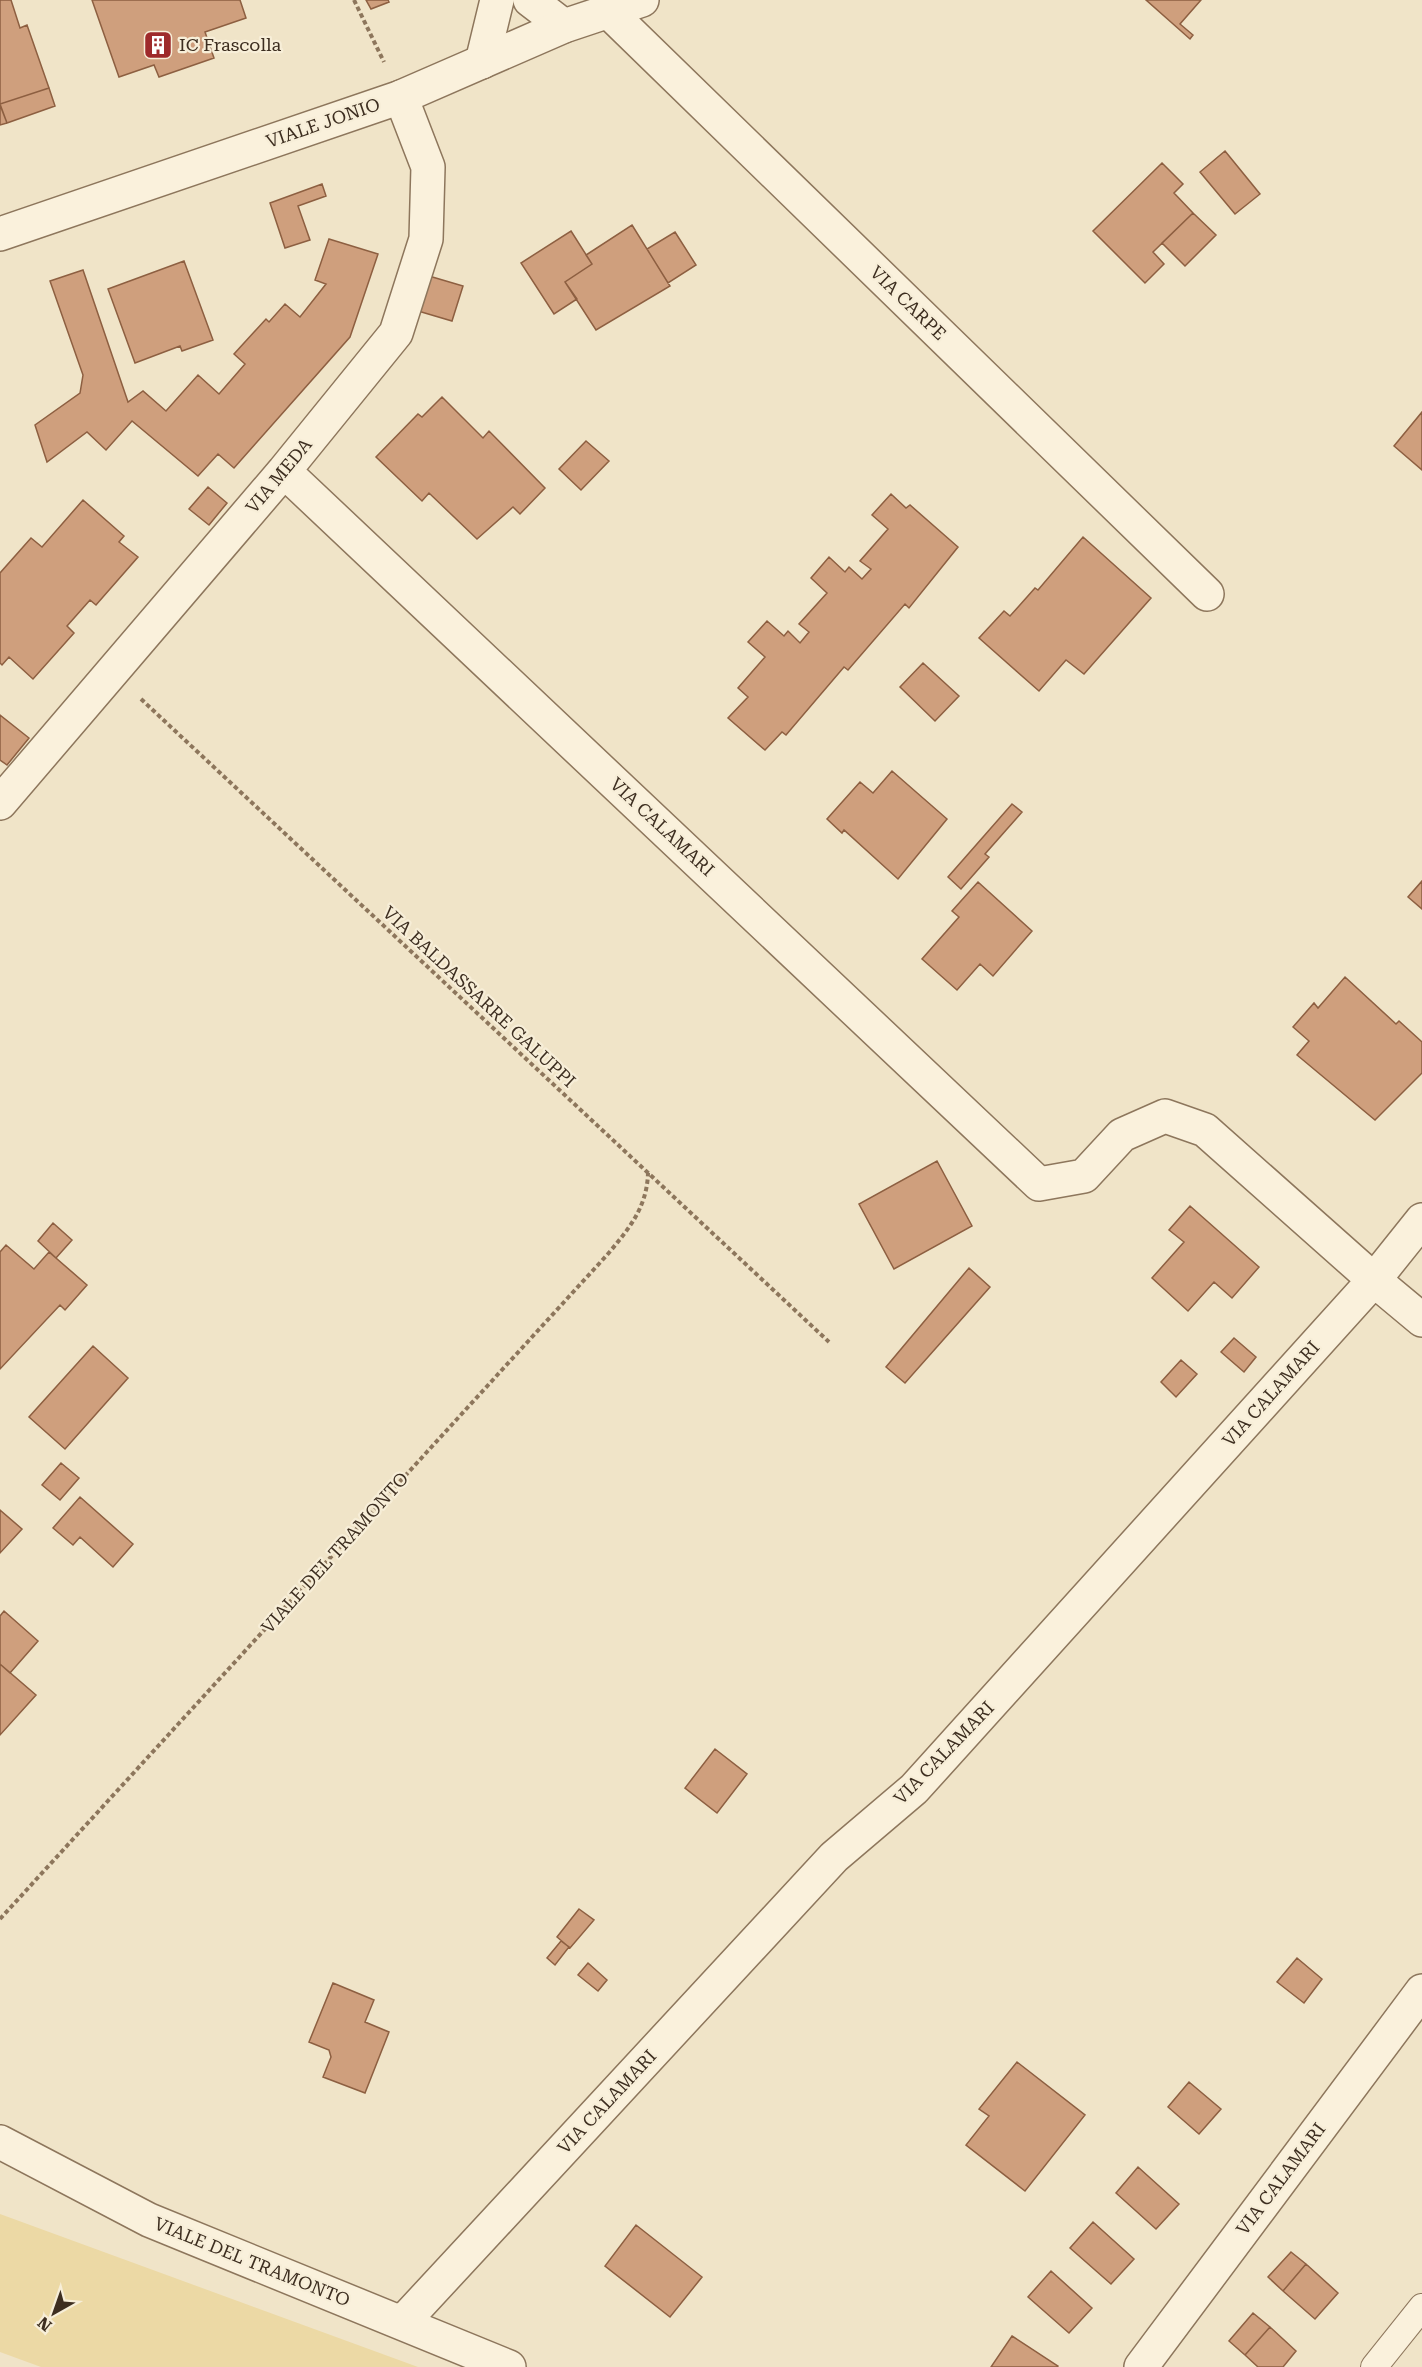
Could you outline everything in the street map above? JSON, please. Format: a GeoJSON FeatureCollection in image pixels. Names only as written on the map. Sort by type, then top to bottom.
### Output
{"type":"FeatureCollection","features":[{"type":"Feature","properties":{"kind":"street"},"geometry":{"type":"LineString","coordinates":[[482,62],[497,0]]}},
{"type":"Feature","properties":{"kind":"street"},"geometry":{"type":"LineString","coordinates":[[530,0],[564,26]]}},
{"type":"Feature","properties":{"kind":"street","name":"VIALE JONIO"},"geometry":{"type":"LineString","coordinates":[[0,234],[401,97],[564,26],[642,0]]}},
{"type":"Feature","properties":{"kind":"street","name":"VIA CARPE"},"geometry":{"type":"LineString","coordinates":[[609,12],[1207,594]]}},
{"type":"Feature","properties":{"kind":"street","name":"VIA MEDA"},"geometry":{"type":"LineString","coordinates":[[0,803],[284,471],[396,333],[426,239],[428,167],[401,97]]}},
{"type":"Feature","properties":{"kind":"street","name":"VIA CALAMARI"},"geometry":{"type":"LineString","coordinates":[[284,471],[1040,1184],[1084,1176],[1122,1135],[1165,1116],[1205,1130],[1374,1280]]}},
{"type":"Feature","properties":{"kind":"street","name":"VIA CALAMARI"},"geometry":{"type":"LineString","coordinates":[[402,2324],[834,1857],[914,1789],[1374,1280],[1422,1220]]}},
{"type":"Feature","properties":{"kind":"street"},"geometry":{"type":"LineString","coordinates":[[1374,1280],[1422,1320]]}},
{"type":"Feature","properties":{"kind":"street","name":"VIA CALAMARI"},"geometry":{"type":"LineString","coordinates":[[1141,2367],[1422,1991]]}},
{"type":"Feature","properties":{"kind":"street","name":"VIALE DEL TRAMONTO"},"geometry":{"type":"LineString","coordinates":[[0,2142],[149,2220],[510,2367]]}},
{"type":"Feature","properties":{"kind":"lane"},"geometry":{"type":"LineString","coordinates":[[1374,2367],[1422,2307]]}},
{"type":"Feature","properties":{"kind":"path"},"geometry":{"type":"LineString","coordinates":[[354,0],[401,97]]}},
{"type":"Feature","properties":{"kind":"path","name":"VIA BALDASSARRE GALUPPI"},"geometry":{"type":"LineString","coordinates":[[112,672],[829,1342]]}},
{"type":"Feature","properties":{"kind":"path","name":"VIALE DEL TRAMONTO"},"geometry":{"type":"LineString","coordinates":[[0,1919],[607,1256],[635,1222],[647,1190],[648,1173]]}},
{"type":"Feature","properties":{"kind":"sand"},"geometry":{"type":"Polygon","coordinates":[[[0,2214],[418,2367],[41,2367],[0,2352],[0,2214]]]}},
{"type":"Feature","properties":{"kind":"building"},"geometry":{"type":"Polygon","coordinates":[[[0,0],[11,0],[20,28],[27,25],[49,88],[0,104],[0,0]]]}},
{"type":"Feature","properties":{"kind":"building","name":"IC Frascolla"},"geometry":{"type":"Polygon","coordinates":[[[92,0],[240,0],[246,18],[205,32],[214,58],[159,77],[154,65],[119,77],[92,0]]]}},
{"type":"Feature","properties":{"kind":"building"},"geometry":{"type":"Polygon","coordinates":[[[366,0],[388,0],[389,2],[371,9],[366,0]]]}},
{"type":"Feature","properties":{"kind":"building"},"geometry":{"type":"Polygon","coordinates":[[[1146,0],[1201,0],[1180,24],[1193,35],[1190,39],[1146,0]]]}},
{"type":"Feature","properties":{"kind":"building"},"geometry":{"type":"Polygon","coordinates":[[[49,88],[55,106],[7,123],[0,104],[49,88]]]}},
{"type":"Feature","properties":{"kind":"building"},"geometry":{"type":"Polygon","coordinates":[[[0,105],[7,123],[0,125],[0,105]]]}},
{"type":"Feature","properties":{"kind":"building"},"geometry":{"type":"Polygon","coordinates":[[[1225,151],[1260,194],[1235,214],[1200,172],[1225,151]]]}},
{"type":"Feature","properties":{"kind":"building"},"geometry":{"type":"Polygon","coordinates":[[[1162,163],[1183,184],[1174,193],[1193,213],[1153,252],[1164,264],[1145,283],[1093,231],[1162,163]]]}},
{"type":"Feature","properties":{"kind":"building"},"geometry":{"type":"Polygon","coordinates":[[[322,184],[326,196],[298,206],[310,240],[285,248],[270,203],[322,184]]]}},
{"type":"Feature","properties":{"kind":"building"},"geometry":{"type":"Polygon","coordinates":[[[1193,213],[1216,235],[1185,266],[1162,243],[1193,213]]]}},
{"type":"Feature","properties":{"kind":"building"},"geometry":{"type":"Polygon","coordinates":[[[632,225],[670,286],[596,330],[565,282],[592,264],[586,255],[632,225]]]}},
{"type":"Feature","properties":{"kind":"building"},"geometry":{"type":"Polygon","coordinates":[[[571,231],[592,264],[565,282],[577,299],[554,314],[521,263],[571,231]]]}},
{"type":"Feature","properties":{"kind":"building"},"geometry":{"type":"Polygon","coordinates":[[[675,232],[696,265],[668,283],[647,249],[675,232]]]}},
{"type":"Feature","properties":{"kind":"building"},"geometry":{"type":"Polygon","coordinates":[[[329,239],[378,254],[350,337],[234,468],[218,454],[198,476],[132,421],[106,450],[87,432],[47,462],[35,425],[80,393],[83,375],[50,281],[83,270],[128,402],[143,391],[166,411],[198,375],[219,394],[245,364],[234,354],[266,319],[269,322],[285,304],[300,317],[326,284],[315,280],[329,239]]]}},
{"type":"Feature","properties":{"kind":"building"},"geometry":{"type":"Polygon","coordinates":[[[184,261],[213,340],[182,351],[180,346],[135,363],[108,289],[184,261]]]}},
{"type":"Feature","properties":{"kind":"building"},"geometry":{"type":"Polygon","coordinates":[[[429,276],[463,286],[452,321],[418,311],[429,276]]]}},
{"type":"Feature","properties":{"kind":"building"},"geometry":{"type":"Polygon","coordinates":[[[442,397],[483,438],[489,431],[545,488],[520,514],[513,507],[477,539],[429,493],[422,501],[376,457],[418,414],[422,417],[442,397]]]}},
{"type":"Feature","properties":{"kind":"building"},"geometry":{"type":"Polygon","coordinates":[[[1422,412],[1422,470],[1394,446],[1422,412]]]}},
{"type":"Feature","properties":{"kind":"building"},"geometry":{"type":"Polygon","coordinates":[[[586,441],[609,461],[581,490],[559,469],[586,441]]]}},
{"type":"Feature","properties":{"kind":"building"},"geometry":{"type":"Polygon","coordinates":[[[208,487],[227,503],[209,525],[189,509],[208,487]]]}},
{"type":"Feature","properties":{"kind":"building"},"geometry":{"type":"Polygon","coordinates":[[[891,494],[906,508],[910,505],[958,547],[909,608],[905,604],[848,670],[844,667],[786,735],[782,732],[765,750],[728,718],[748,697],[738,688],[765,657],[748,642],[767,621],[784,636],[788,631],[800,643],[809,632],[799,624],[827,593],[811,578],[829,557],[845,572],[849,567],[862,579],[871,569],[860,561],[888,529],[872,515],[891,494]]]}},
{"type":"Feature","properties":{"kind":"building"},"geometry":{"type":"Polygon","coordinates":[[[83,500],[124,536],[119,542],[138,557],[96,605],[90,600],[67,626],[74,633],[33,679],[9,657],[2,665],[0,663],[0,573],[31,538],[42,547],[83,500]]]}},
{"type":"Feature","properties":{"kind":"building"},"geometry":{"type":"Polygon","coordinates":[[[1083,537],[1151,598],[1084,674],[1066,660],[1039,691],[979,638],[1004,611],[1010,616],[1035,588],[1038,590],[1083,537]]]}},
{"type":"Feature","properties":{"kind":"building"},"geometry":{"type":"Polygon","coordinates":[[[923,663],[959,696],[935,721],[900,687],[923,663]]]}},
{"type":"Feature","properties":{"kind":"building"},"geometry":{"type":"Polygon","coordinates":[[[0,715],[29,738],[7,765],[0,760],[0,715]]]}},
{"type":"Feature","properties":{"kind":"building"},"geometry":{"type":"Polygon","coordinates":[[[892,771],[947,819],[898,879],[844,830],[842,833],[827,819],[860,782],[873,793],[892,771]]]}},
{"type":"Feature","properties":{"kind":"building"},"geometry":{"type":"Polygon","coordinates":[[[1012,804],[1022,812],[985,854],[989,857],[961,889],[948,877],[1012,804]]]}},
{"type":"Feature","properties":{"kind":"building"},"geometry":{"type":"Polygon","coordinates":[[[1422,881],[1422,909],[1408,897],[1422,881]]]}},
{"type":"Feature","properties":{"kind":"building"},"geometry":{"type":"Polygon","coordinates":[[[978,882],[1032,931],[993,976],[980,964],[957,990],[922,959],[959,917],[952,911],[978,882]]]}},
{"type":"Feature","properties":{"kind":"building"},"geometry":{"type":"Polygon","coordinates":[[[1345,977],[1396,1024],[1399,1021],[1422,1042],[1422,1073],[1375,1120],[1297,1055],[1309,1041],[1293,1027],[1314,1003],[1318,1008],[1345,977]]]}},
{"type":"Feature","properties":{"kind":"building"},"geometry":{"type":"Polygon","coordinates":[[[937,1161],[972,1226],[894,1269],[859,1204],[937,1161]]]}},
{"type":"Feature","properties":{"kind":"building"},"geometry":{"type":"Polygon","coordinates":[[[1190,1206],[1259,1267],[1232,1298],[1214,1282],[1188,1311],[1152,1278],[1184,1242],[1169,1230],[1190,1206]]]}},
{"type":"Feature","properties":{"kind":"building"},"geometry":{"type":"Polygon","coordinates":[[[53,1223],[72,1240],[56,1258],[38,1241],[53,1223]]]}},
{"type":"Feature","properties":{"kind":"building"},"geometry":{"type":"Polygon","coordinates":[[[6,1245],[34,1269],[49,1252],[87,1285],[65,1310],[60,1305],[0,1369],[0,1252],[6,1245]]]}},
{"type":"Feature","properties":{"kind":"building"},"geometry":{"type":"Polygon","coordinates":[[[969,1268],[990,1287],[905,1383],[886,1367],[969,1268]]]}},
{"type":"Feature","properties":{"kind":"building"},"geometry":{"type":"Polygon","coordinates":[[[1234,1338],[1256,1357],[1244,1372],[1221,1352],[1234,1338]]]}},
{"type":"Feature","properties":{"kind":"building"},"geometry":{"type":"Polygon","coordinates":[[[93,1346],[128,1378],[65,1449],[29,1417],[93,1346]]]}},
{"type":"Feature","properties":{"kind":"building"},"geometry":{"type":"Polygon","coordinates":[[[1181,1360],[1197,1374],[1176,1397],[1161,1382],[1181,1360]]]}},
{"type":"Feature","properties":{"kind":"building"},"geometry":{"type":"Polygon","coordinates":[[[61,1463],[79,1478],[60,1500],[42,1485],[61,1463]]]}},
{"type":"Feature","properties":{"kind":"building"},"geometry":{"type":"Polygon","coordinates":[[[80,1497],[133,1544],[113,1567],[80,1537],[73,1545],[53,1528],[80,1497]]]}},
{"type":"Feature","properties":{"kind":"building"},"geometry":{"type":"Polygon","coordinates":[[[0,1510],[22,1529],[0,1553],[0,1510]]]}},
{"type":"Feature","properties":{"kind":"building"},"geometry":{"type":"Polygon","coordinates":[[[4,1611],[38,1641],[10,1673],[0,1664],[0,1616],[4,1611]]]}},
{"type":"Feature","properties":{"kind":"building"},"geometry":{"type":"Polygon","coordinates":[[[0,1664],[36,1695],[0,1735],[0,1664]]]}},
{"type":"Feature","properties":{"kind":"building"},"geometry":{"type":"Polygon","coordinates":[[[715,1749],[747,1774],[717,1813],[685,1788],[715,1749]]]}},
{"type":"Feature","properties":{"kind":"building"},"geometry":{"type":"Polygon","coordinates":[[[579,1909],[594,1920],[570,1948],[557,1937],[579,1909]]]}},
{"type":"Feature","properties":{"kind":"building"},"geometry":{"type":"Polygon","coordinates":[[[561,1941],[569,1947],[555,1965],[547,1958],[561,1941]]]}},
{"type":"Feature","properties":{"kind":"building"},"geometry":{"type":"Polygon","coordinates":[[[1297,1958],[1322,1979],[1304,2003],[1277,1982],[1297,1958]]]}},
{"type":"Feature","properties":{"kind":"building"},"geometry":{"type":"Polygon","coordinates":[[[588,1963],[607,1980],[598,1991],[578,1975],[588,1963]]]}},
{"type":"Feature","properties":{"kind":"building"},"geometry":{"type":"Polygon","coordinates":[[[333,1983],[374,2000],[365,2022],[389,2032],[365,2093],[323,2077],[331,2057],[329,2050],[309,2042],[333,1983]]]}},
{"type":"Feature","properties":{"kind":"building"},"geometry":{"type":"Polygon","coordinates":[[[1017,2062],[1085,2115],[1025,2191],[966,2145],[989,2116],[979,2109],[1017,2062]]]}},
{"type":"Feature","properties":{"kind":"building"},"geometry":{"type":"Polygon","coordinates":[[[1189,2082],[1221,2109],[1199,2134],[1168,2107],[1189,2082]]]}},
{"type":"Feature","properties":{"kind":"building"},"geometry":{"type":"Polygon","coordinates":[[[1138,2167],[1179,2204],[1156,2229],[1116,2193],[1138,2167]]]}},
{"type":"Feature","properties":{"kind":"building"},"geometry":{"type":"Polygon","coordinates":[[[1093,2222],[1134,2259],[1111,2284],[1070,2248],[1093,2222]]]}},
{"type":"Feature","properties":{"kind":"building"},"geometry":{"type":"Polygon","coordinates":[[[636,2225],[702,2277],[670,2317],[605,2266],[636,2225]]]}},
{"type":"Feature","properties":{"kind":"building"},"geometry":{"type":"Polygon","coordinates":[[[1291,2252],[1306,2264],[1283,2291],[1268,2277],[1291,2252]]]}},
{"type":"Feature","properties":{"kind":"building"},"geometry":{"type":"Polygon","coordinates":[[[1306,2264],[1338,2293],[1315,2319],[1283,2291],[1306,2264]]]}},
{"type":"Feature","properties":{"kind":"building"},"geometry":{"type":"Polygon","coordinates":[[[1051,2271],[1092,2308],[1069,2333],[1028,2297],[1051,2271]]]}},
{"type":"Feature","properties":{"kind":"building"},"geometry":{"type":"Polygon","coordinates":[[[1253,2313],[1270,2327],[1245,2355],[1229,2341],[1253,2313]]]}},
{"type":"Feature","properties":{"kind":"building"},"geometry":{"type":"Polygon","coordinates":[[[1270,2327],[1296,2351],[1283,2367],[1258,2367],[1245,2355],[1270,2327]]]}},
{"type":"Feature","properties":{"kind":"building"},"geometry":{"type":"Polygon","coordinates":[[[1012,2336],[1058,2366],[991,2367],[1012,2336]]]}},
{"type":"Feature","properties":{"kind":"place","name":"IC Frascolla"},"geometry":{"type":"Point","coordinates":[158,45]}}]}
